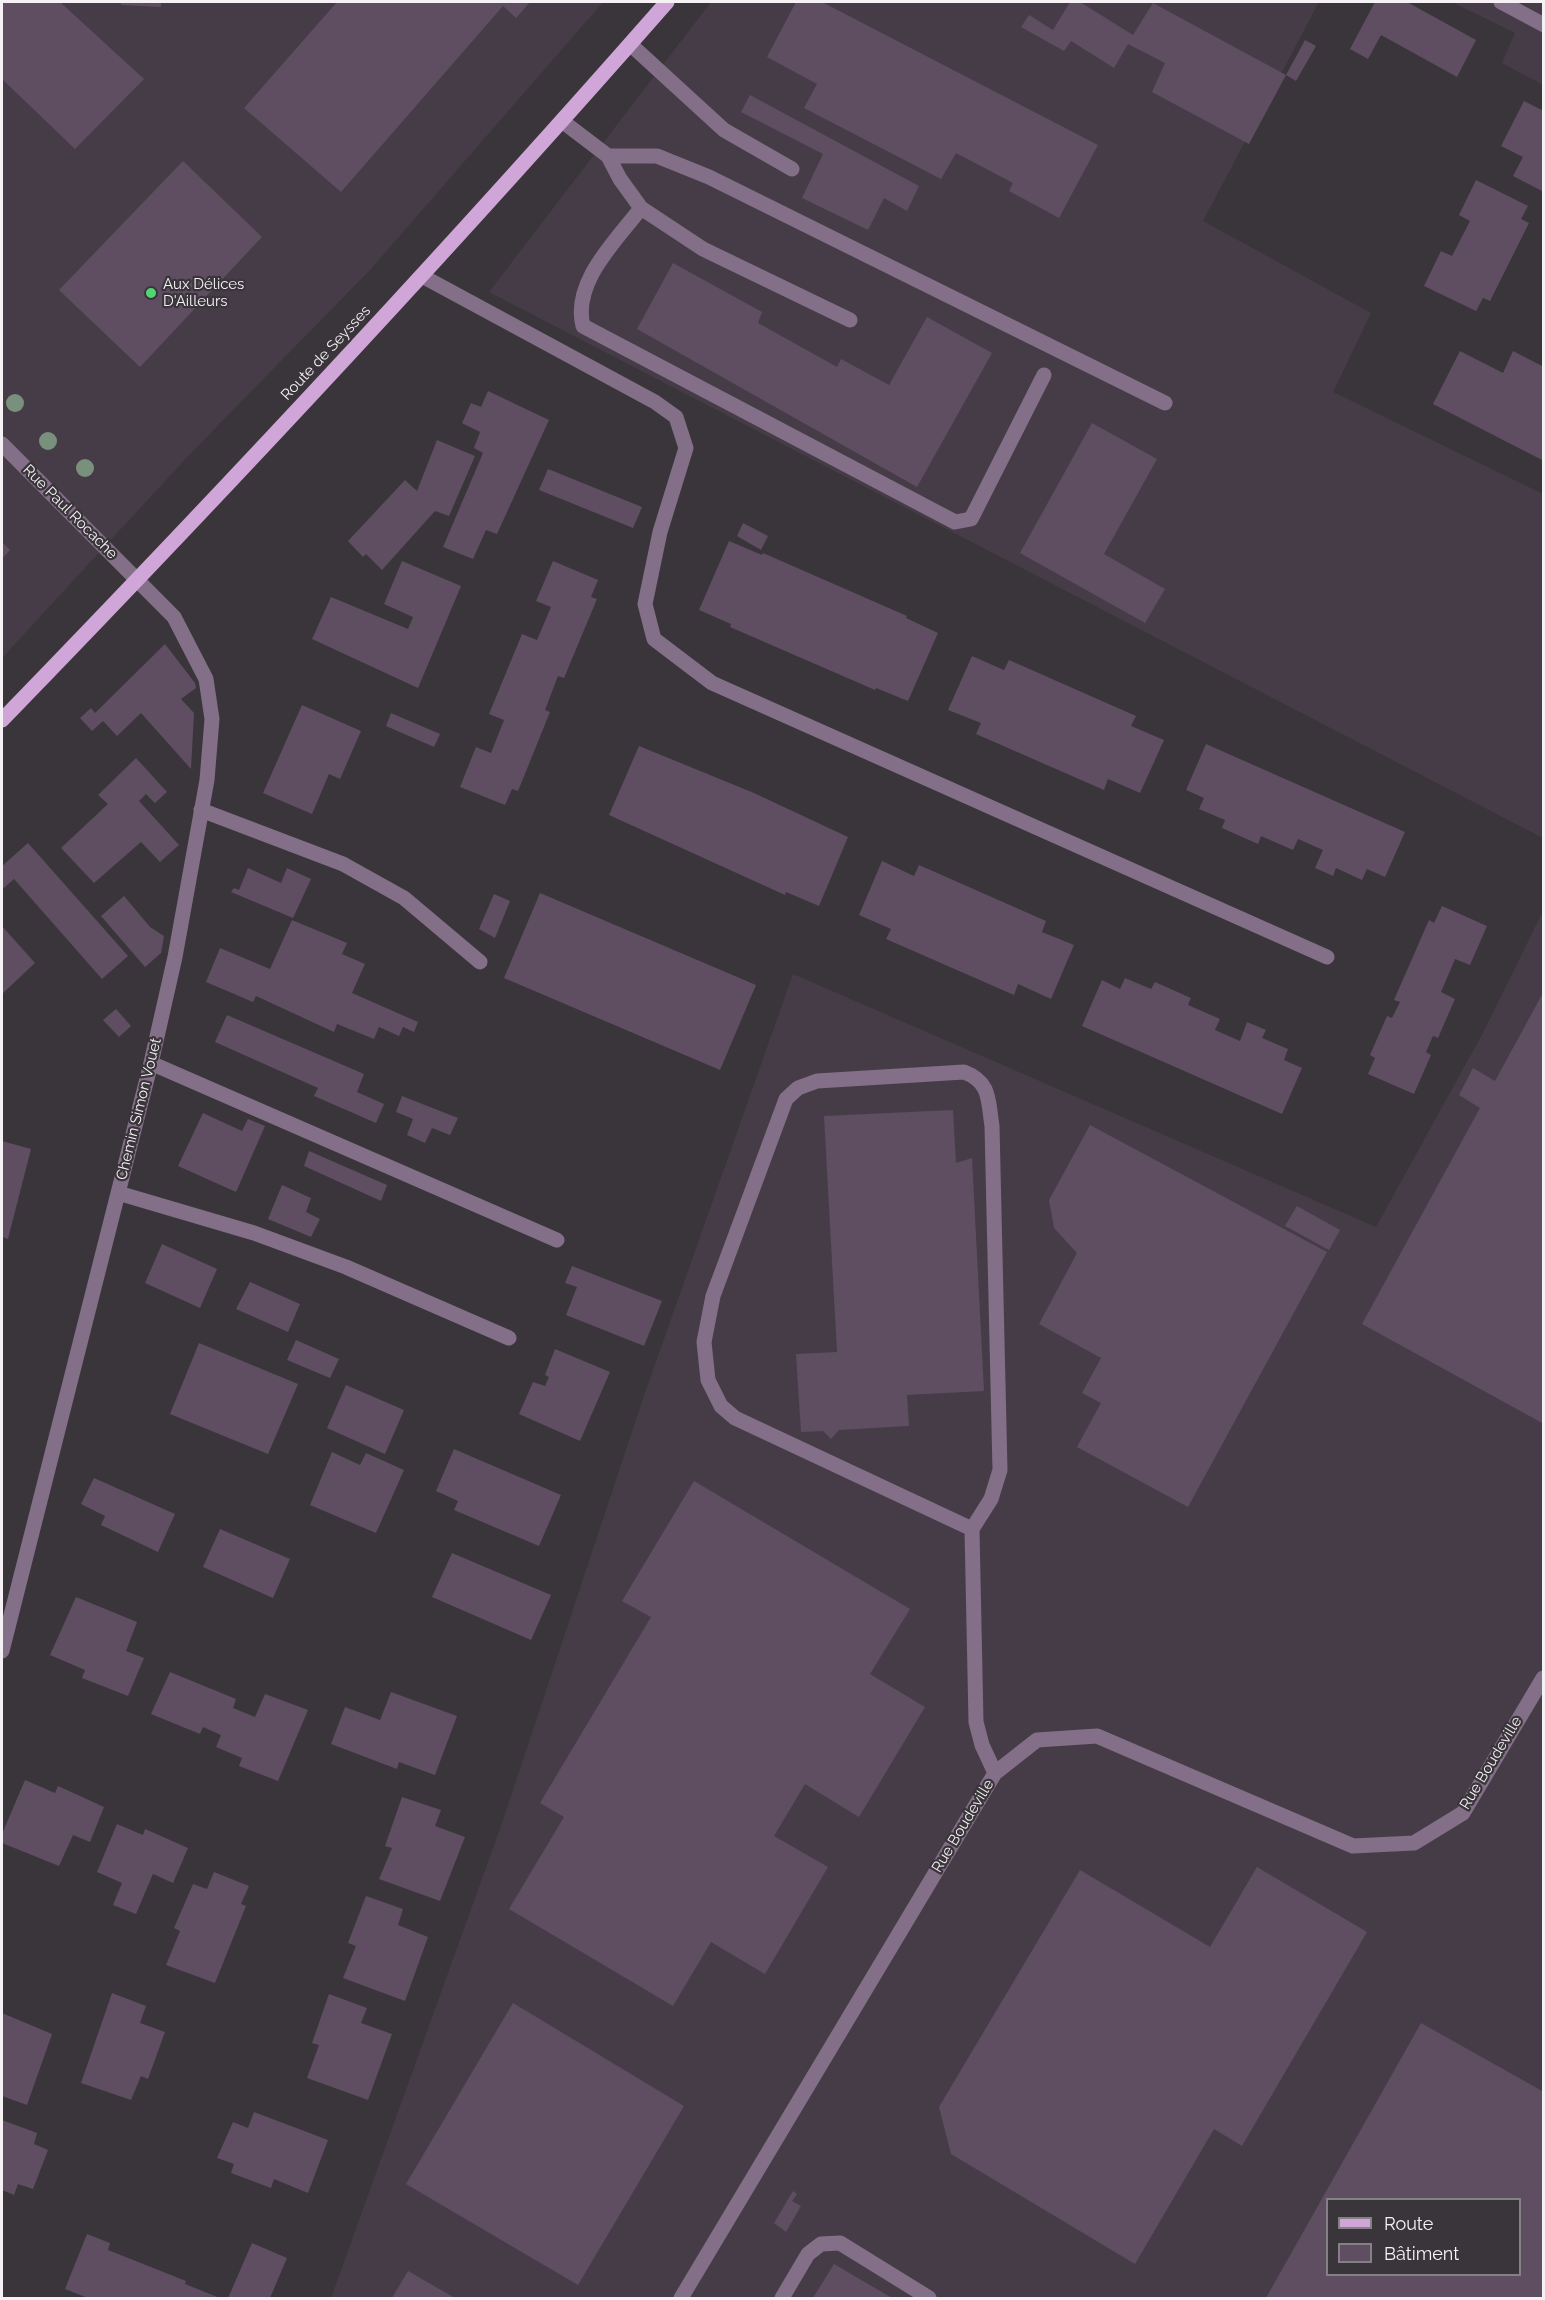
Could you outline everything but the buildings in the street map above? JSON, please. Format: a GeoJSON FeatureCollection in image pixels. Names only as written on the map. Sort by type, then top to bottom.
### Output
{"type":"FeatureCollection","features":[{"type":"Feature","properties":{"kind":"main road","name":"Route de Seysses"},"geometry":{"type":"LineString","coordinates":[[2,720],[138,580],[422,276],[668,2]]}},
{"type":"Feature","properties":{"kind":"street"},"geometry":{"type":"LineString","coordinates":[[1501,2],[1544,25]]}},
{"type":"Feature","properties":{"kind":"street"},"geometry":{"type":"LineString","coordinates":[[630,44],[724,130],[792,170]]}},
{"type":"Feature","properties":{"kind":"street"},"geometry":{"type":"LineString","coordinates":[[562,121],[608,156],[620,179],[641,208],[703,249],[850,320]]}},
{"type":"Feature","properties":{"kind":"street"},"geometry":{"type":"LineString","coordinates":[[608,156],[657,156],[709,177],[1165,403]]}},
{"type":"Feature","properties":{"kind":"street"},"geometry":{"type":"LineString","coordinates":[[641,208],[593,270],[579,310],[583,326],[955,522],[971,519],[1044,375]]}},
{"type":"Feature","properties":{"kind":"street"},"geometry":{"type":"LineString","coordinates":[[422,276],[655,402],[676,417],[686,448],[660,532],[645,604],[654,639],[704,677],[712,683],[1327,957]]}},
{"type":"Feature","properties":{"kind":"street","name":"Rue Paul Rocache"},"geometry":{"type":"LineString","coordinates":[[2,444],[138,580]]}},
{"type":"Feature","properties":{"kind":"street","name":"Chemin Simon Vouet"},"geometry":{"type":"LineString","coordinates":[[2,1651],[151,1064],[175,957],[207,780],[212,719],[206,679],[174,618],[138,580]]}},
{"type":"Feature","properties":{"kind":"street"},"geometry":{"type":"LineString","coordinates":[[201,810],[344,864],[404,898],[480,962]]}},
{"type":"Feature","properties":{"kind":"street"},"geometry":{"type":"LineString","coordinates":[[151,1064],[557,1240]]}},
{"type":"Feature","properties":{"kind":"street"},"geometry":{"type":"LineString","coordinates":[[972,1529],[735,1418],[721,1406],[708,1380],[704,1342],[713,1296],[786,1099],[798,1088],[817,1081],[964,1072],[977,1077],[986,1090],[992,1126],[1000,1470],[991,1499],[972,1529],[976,1722],[982,1745],[995,1773]]}},
{"type":"Feature","properties":{"kind":"street"},"geometry":{"type":"LineString","coordinates":[[118,1193],[254,1233],[346,1267],[509,1338]]}},
{"type":"Feature","properties":{"kind":"street","name":"Rue Boudeville"},"geometry":{"type":"LineString","coordinates":[[681,2298],[995,1773],[1037,1740],[1097,1736],[1353,1846],[1414,1844],[1462,1813],[1542,1678]]}},
{"type":"Feature","properties":{"kind":"street"},"geometry":{"type":"LineString","coordinates":[[782,2298],[808,2254],[821,2244],[840,2243],[929,2298]]}},
{"type":"Feature","properties":{"kind":"shaded area"},"geometry":{"type":"Polygon","coordinates":[[[2,2],[603,2],[370,270],[189,455],[2,658],[2,2]]]}},
{"type":"Feature","properties":{"kind":"shaded area"},"geometry":{"type":"Polygon","coordinates":[[[711,2],[1319,2],[1203,221],[1371,313],[1333,392],[1543,494],[1543,838],[489,292],[711,2]]]}},
{"type":"Feature","properties":{"kind":"shaded area"},"geometry":{"type":"Polygon","coordinates":[[[1452,2],[1543,2],[1543,85],[1502,63],[1515,33],[1452,2]]]}},
{"type":"Feature","properties":{"kind":"shaded area"},"geometry":{"type":"Polygon","coordinates":[[[1543,911],[1543,2298],[331,2298],[501,1826],[647,1387],[793,974],[1376,1227],[1484,1031],[1543,911]]]}},
{"type":"Feature","properties":{"kind":"place","name":"Aux Délices D'Ailleurs"},"geometry":{"type":"Point","coordinates":[151,293]}}]}
